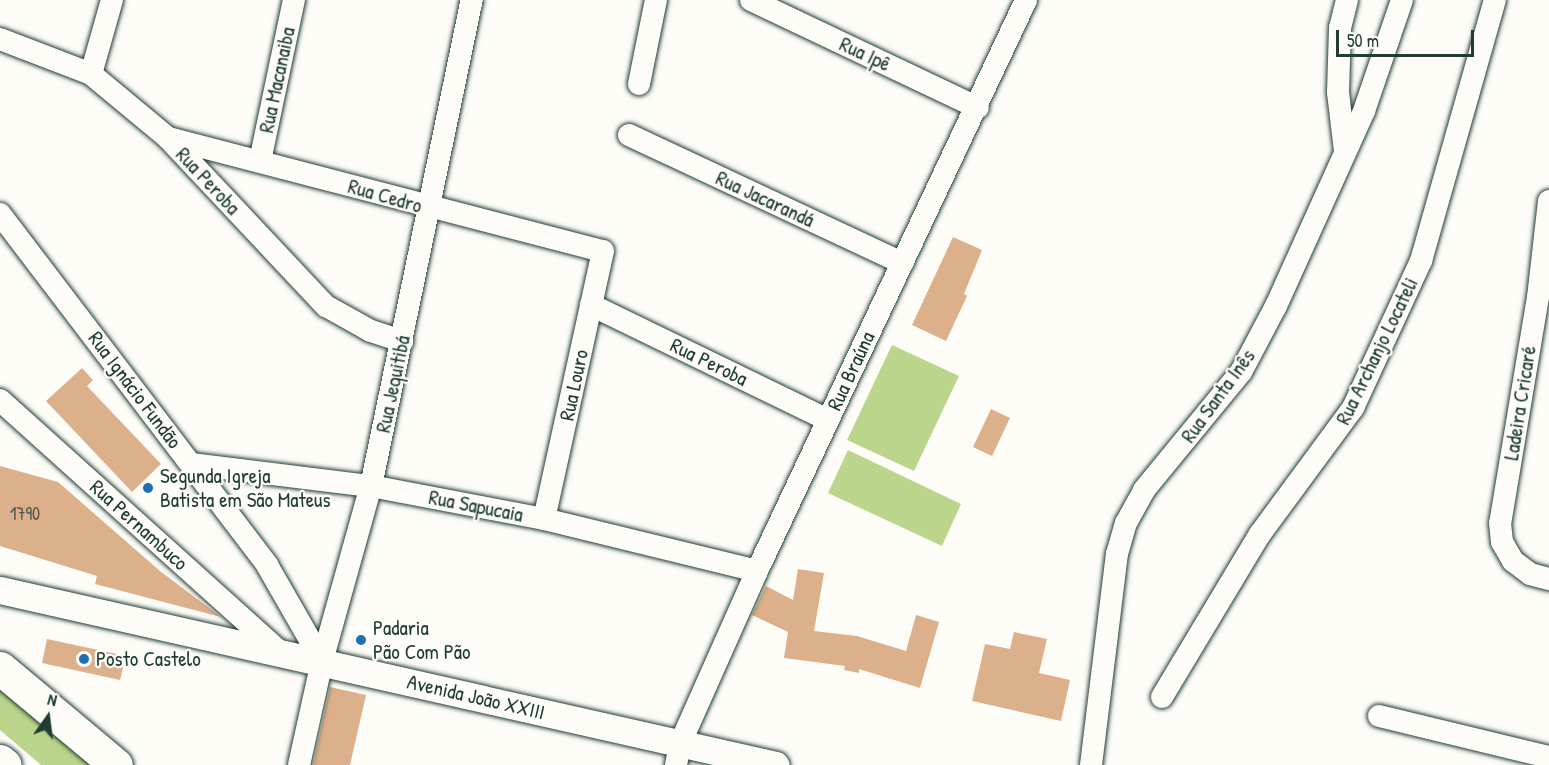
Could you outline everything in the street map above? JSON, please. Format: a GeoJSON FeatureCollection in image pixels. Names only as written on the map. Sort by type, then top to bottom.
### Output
{"type":"FeatureCollection","features":[{"type":"Feature","properties":{"kind":"main road"},"geometry":{"type":"LineString","coordinates":[[0,668],[116,765]]}},
{"type":"Feature","properties":{"kind":"main road"},"geometry":{"type":"LineString","coordinates":[[0,761],[5,765]]}},
{"type":"Feature","properties":{"kind":"street"},"geometry":{"type":"LineString","coordinates":[[91,74],[112,0]]}},
{"type":"Feature","properties":{"kind":"street","name":"Rua Macanaiba"},"geometry":{"type":"LineString","coordinates":[[260,161],[294,0]]}},
{"type":"Feature","properties":{"kind":"street","name":"Rua Jequitibá"},"geometry":{"type":"LineString","coordinates":[[299,765],[322,661],[371,486],[402,341],[427,207],[472,0]]}},
{"type":"Feature","properties":{"kind":"street"},"geometry":{"type":"LineString","coordinates":[[639,84],[656,0]]}},
{"type":"Feature","properties":{"kind":"street","name":"Rua Ipê"},"geometry":{"type":"LineString","coordinates":[[751,0],[978,108]]}},
{"type":"Feature","properties":{"kind":"street","name":"Rua Braúna"},"geometry":{"type":"LineString","coordinates":[[678,754],[757,571],[902,263],[978,108],[1026,0]]}},
{"type":"Feature","properties":{"kind":"street"},"geometry":{"type":"LineString","coordinates":[[1345,151],[1338,92],[1340,28],[1347,0]]}},
{"type":"Feature","properties":{"kind":"street","name":"Rua Santa Inês"},"geometry":{"type":"LineString","coordinates":[[1091,765],[1117,554],[1126,523],[1144,490],[1241,372],[1276,306],[1364,111],[1402,0]]}},
{"type":"Feature","properties":{"kind":"street","name":"Rua Archanjo Locateli"},"geometry":{"type":"LineString","coordinates":[[1162,697],[1260,534],[1353,408],[1420,261],[1496,0]]}},
{"type":"Feature","properties":{"kind":"street","name":"Rua Peroba"},"geometry":{"type":"LineString","coordinates":[[0,39],[91,74],[168,138],[326,306],[371,331],[402,341]]}},
{"type":"Feature","properties":{"kind":"street","name":"Rua Jacarandá"},"geometry":{"type":"LineString","coordinates":[[628,135],[902,263]]}},
{"type":"Feature","properties":{"kind":"street","name":"Rua Cedro"},"geometry":{"type":"LineString","coordinates":[[168,138],[603,251]]}},
{"type":"Feature","properties":{"kind":"street","name":"Ladeira Cricaré"},"geometry":{"type":"LineString","coordinates":[[1549,201],[1538,297],[1500,524],[1502,542],[1513,561],[1530,574],[1549,579]]}},
{"type":"Feature","properties":{"kind":"street","name":"Rua Ignácio Fundão"},"geometry":{"type":"LineString","coordinates":[[0,214],[267,565],[322,661]]}},
{"type":"Feature","properties":{"kind":"street","name":"Rua Louro"},"geometry":{"type":"LineString","coordinates":[[544,519],[603,251]]}},
{"type":"Feature","properties":{"kind":"street","name":"Rua Peroba"},"geometry":{"type":"LineString","coordinates":[[591,305],[828,420]]}},
{"type":"Feature","properties":{"kind":"street","name":"Rua Pernambuco"},"geometry":{"type":"LineString","coordinates":[[0,400],[278,650]]}},
{"type":"Feature","properties":{"kind":"street","name":"Rua Sapucaia"},"geometry":{"type":"LineString","coordinates":[[191,464],[371,486],[544,519],[757,571]]}},
{"type":"Feature","properties":{"kind":"street","name":"Avenida João XXIII"},"geometry":{"type":"LineString","coordinates":[[0,590],[278,650],[678,754],[776,765]]}},
{"type":"Feature","properties":{"kind":"street"},"geometry":{"type":"LineString","coordinates":[[1379,717],[1549,757]]}},
{"type":"Feature","properties":{"kind":"green space"},"geometry":{"type":"Polygon","coordinates":[[[892,345],[959,376],[914,471],[847,440],[892,345]]]}},
{"type":"Feature","properties":{"kind":"green space"},"geometry":{"type":"Polygon","coordinates":[[[848,450],[961,504],[942,546],[828,493],[848,450]]]}},
{"type":"Feature","properties":{"kind":"green space"},"geometry":{"type":"Polygon","coordinates":[[[0,675],[106,765],[41,765],[0,730],[0,675]]]}},
{"type":"Feature","properties":{"kind":"building"},"geometry":{"type":"Polygon","coordinates":[[[953,237],[982,250],[964,294],[967,296],[946,341],[912,325],[953,237]]]}},
{"type":"Feature","properties":{"kind":"building"},"geometry":{"type":"Polygon","coordinates":[[[82,368],[93,380],[87,386],[161,464],[132,492],[46,401],[82,368]]]}},
{"type":"Feature","properties":{"kind":"building"},"geometry":{"type":"Polygon","coordinates":[[[991,409],[1010,418],[992,456],[973,447],[991,409]]]}},
{"type":"Feature","properties":{"kind":"building"},"geometry":{"type":"Polygon","coordinates":[[[0,466],[58,482],[160,571],[221,617],[95,584],[97,576],[0,546],[0,466]]]}},
{"type":"Feature","properties":{"kind":"building"},"geometry":{"type":"Polygon","coordinates":[[[798,569],[824,573],[814,631],[857,636],[906,651],[916,615],[939,622],[920,688],[859,669],[859,673],[844,670],[845,666],[784,658],[788,632],[752,615],[766,586],[793,600],[798,569]]]}},
{"type":"Feature","properties":{"kind":"building"},"geometry":{"type":"Polygon","coordinates":[[[1014,632],[1047,639],[1039,673],[1070,680],[1061,721],[972,701],[985,644],[1010,649],[1014,632]]]}},
{"type":"Feature","properties":{"kind":"building","name":"Posto Castelo"},"geometry":{"type":"Polygon","coordinates":[[[47,639],[126,656],[120,680],[42,663],[47,639]]]}},
{"type":"Feature","properties":{"kind":"building"},"geometry":{"type":"Polygon","coordinates":[[[330,687],[366,695],[350,765],[313,765],[330,687]]]}},
{"type":"Feature","properties":{"kind":"place","name":"Segunda Igreja Batista em São Mateus"},"geometry":{"type":"Point","coordinates":[148,488]}},
{"type":"Feature","properties":{"kind":"place","name":"Padaria Pão Com Pão"},"geometry":{"type":"Point","coordinates":[361,640]}},
{"type":"Feature","properties":{"kind":"place","name":"Posto Castelo"},"geometry":{"type":"Point","coordinates":[84,659]}}]}
